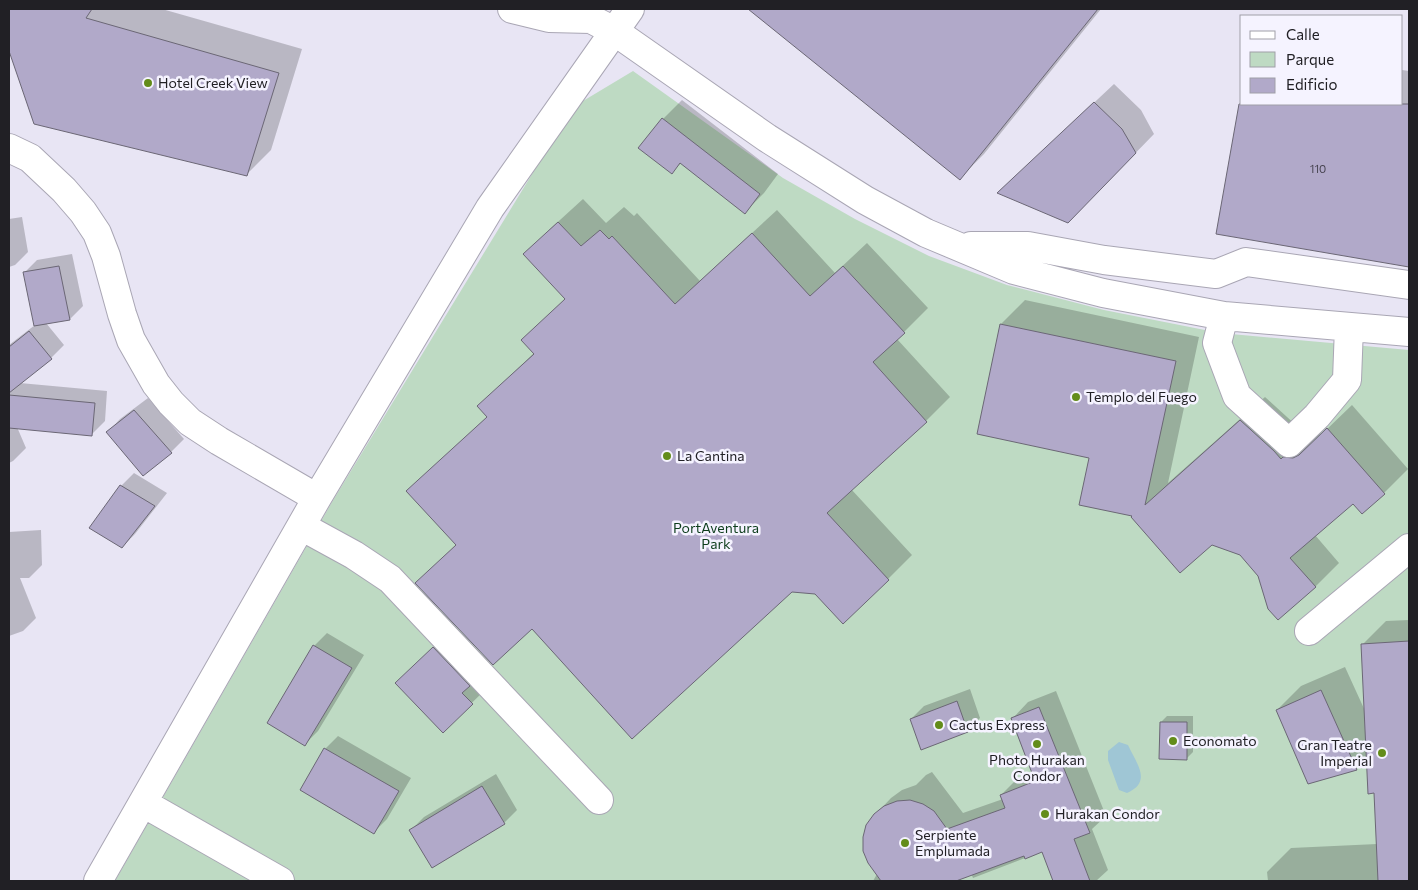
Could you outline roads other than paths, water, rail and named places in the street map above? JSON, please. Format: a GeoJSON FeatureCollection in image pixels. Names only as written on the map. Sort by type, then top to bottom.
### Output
{"type":"FeatureCollection","features":[{"type":"Feature","properties":{"kind":"lane"},"geometry":{"type":"LineString","coordinates":[[512,9],[549,18],[591,19],[614,31],[767,138],[865,200],[926,233],[1014,270],[1103,293],[1224,316],[1409,332]]}},
{"type":"Feature","properties":{"kind":"lane"},"geometry":{"type":"LineString","coordinates":[[98,881],[317,498],[490,208],[630,9]]}},
{"type":"Feature","properties":{"kind":"lane"},"geometry":{"type":"LineString","coordinates":[[9,148],[30,158],[77,205],[97,233],[106,256],[130,340],[156,384],[172,403],[190,422],[218,441],[317,498]]}},
{"type":"Feature","properties":{"kind":"lane"},"geometry":{"type":"LineString","coordinates":[[957,246],[1028,246],[1104,260],[1216,274],[1246,262],[1409,285]]}},
{"type":"Feature","properties":{"kind":"lane"},"geometry":{"type":"LineString","coordinates":[[1224,316],[1217,343],[1237,396],[1289,443],[1317,416],[1346,380],[1349,327]]}},
{"type":"Feature","properties":{"kind":"lane"},"geometry":{"type":"LineString","coordinates":[[301,526],[354,555],[390,580],[599,800]]}},
{"type":"Feature","properties":{"kind":"lane"},"geometry":{"type":"LineString","coordinates":[[1309,631],[1409,548]]}},
{"type":"Feature","properties":{"kind":"lane"},"geometry":{"type":"LineString","coordinates":[[143,803],[280,881]]}},
{"type":"Feature","properties":{"kind":"water"},"geometry":{"type":"Polygon","coordinates":[[[1119,742],[1128,745],[1138,765],[1141,778],[1135,789],[1127,793],[1119,790],[1108,760],[1108,751],[1119,742]]]}},
{"type":"Feature","properties":{"kind":"place","name":"Hotel Creek View"},"geometry":{"type":"Point","coordinates":[148,83]}},
{"type":"Feature","properties":{"kind":"place","name":"Templo del Fuego"},"geometry":{"type":"Point","coordinates":[1076,397]}},
{"type":"Feature","properties":{"kind":"place","name":"La Cantina"},"geometry":{"type":"Point","coordinates":[667,456]}},
{"type":"Feature","properties":{"kind":"place","name":"Cactus Express"},"geometry":{"type":"Point","coordinates":[939,725]}},
{"type":"Feature","properties":{"kind":"place","name":"Economato"},"geometry":{"type":"Point","coordinates":[1173,741]}},
{"type":"Feature","properties":{"kind":"place","name":"Photo Hurakan Condor"},"geometry":{"type":"Point","coordinates":[1037,744]}},
{"type":"Feature","properties":{"kind":"place","name":"Gran Teatre Imperial"},"geometry":{"type":"Point","coordinates":[1382,753]}},
{"type":"Feature","properties":{"kind":"place","name":"Hurakan Condor"},"geometry":{"type":"Point","coordinates":[1045,814]}},
{"type":"Feature","properties":{"kind":"place","name":"Serpiente Emplumada"},"geometry":{"type":"Point","coordinates":[905,843]}},
{"type":"Feature","properties":{"kind":"park label","name":"PortAventura Park"},"geometry":{"type":"Point","coordinates":[716,536]}}]}
